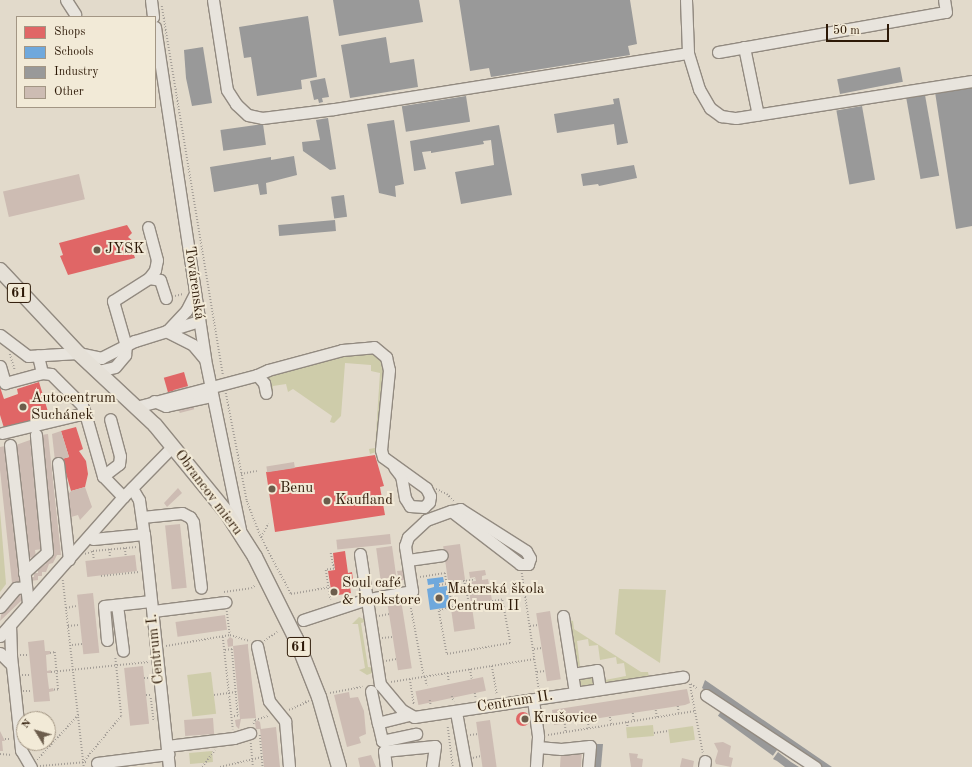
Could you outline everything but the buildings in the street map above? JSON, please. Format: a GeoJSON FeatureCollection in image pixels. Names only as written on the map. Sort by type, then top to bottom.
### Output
{"type":"FeatureCollection","features":[{"type":"Feature","properties":{"kind":"main road","name":"Obrancov mieru"},"geometry":{"type":"LineString","coordinates":[[0,270],[78,353],[136,407],[173,446],[211,492],[242,536],[266,579],[300,649],[319,697],[339,765]]}},
{"type":"Feature","properties":{"kind":"street"},"geometry":{"type":"LineString","coordinates":[[66,0],[75,14]]}},
{"type":"Feature","properties":{"kind":"street"},"geometry":{"type":"LineString","coordinates":[[151,0],[154,16]]}},
{"type":"Feature","properties":{"kind":"street"},"geometry":{"type":"LineString","coordinates":[[212,0],[227,90],[236,104],[248,115],[262,118],[334,109],[688,53]]}},
{"type":"Feature","properties":{"kind":"street"},"geometry":{"type":"LineString","coordinates":[[686,0],[688,53],[699,89],[710,108],[722,116],[736,118],[758,115],[972,81]]}},
{"type":"Feature","properties":{"kind":"street"},"geometry":{"type":"LineString","coordinates":[[718,52],[946,12],[944,0]]}},
{"type":"Feature","properties":{"kind":"street","name":"Továrenská"},"geometry":{"type":"LineString","coordinates":[[156,33],[182,202],[199,291],[199,321],[204,359],[242,536]]}},
{"type":"Feature","properties":{"kind":"street"},"geometry":{"type":"LineString","coordinates":[[744,47],[758,115]]}},
{"type":"Feature","properties":{"kind":"street"},"geometry":{"type":"LineString","coordinates":[[148,227],[163,285]]}},
{"type":"Feature","properties":{"kind":"street"},"geometry":{"type":"LineString","coordinates":[[98,371],[116,367],[125,355],[122,348],[113,301],[149,278],[155,270],[157,260]]}},
{"type":"Feature","properties":{"kind":"street"},"geometry":{"type":"LineString","coordinates":[[149,278],[160,280],[171,296]]}},
{"type":"Feature","properties":{"kind":"street"},"geometry":{"type":"LineString","coordinates":[[166,331],[186,311],[199,291]]}},
{"type":"Feature","properties":{"kind":"street"},"geometry":{"type":"LineString","coordinates":[[2,336],[28,356],[78,353],[101,358],[166,331],[199,321]]}},
{"type":"Feature","properties":{"kind":"street"},"geometry":{"type":"LineString","coordinates":[[166,331],[193,345],[204,359]]}},
{"type":"Feature","properties":{"kind":"street"},"geometry":{"type":"LineString","coordinates":[[154,401],[177,411],[212,395],[225,383],[342,350],[365,346],[377,348],[386,357],[389,370],[381,450],[383,457],[394,467],[426,488],[430,496],[429,502],[424,507],[410,506],[405,498],[401,476],[394,467]]}},
{"type":"Feature","properties":{"kind":"street"},"geometry":{"type":"LineString","coordinates":[[38,355],[42,373]]}},
{"type":"Feature","properties":{"kind":"street"},"geometry":{"type":"LineString","coordinates":[[0,366],[5,383],[42,373],[51,374],[82,405],[103,476],[123,498]]}},
{"type":"Feature","properties":{"kind":"street"},"geometry":{"type":"LineString","coordinates":[[257,375],[264,384],[266,393]]}},
{"type":"Feature","properties":{"kind":"street"},"geometry":{"type":"LineString","coordinates":[[136,407],[154,401],[212,395]]}},
{"type":"Feature","properties":{"kind":"street"},"geometry":{"type":"LineString","coordinates":[[2,433],[84,413]]}},
{"type":"Feature","properties":{"kind":"street"},"geometry":{"type":"LineString","coordinates":[[103,476],[119,464],[120,456],[110,419]]}},
{"type":"Feature","properties":{"kind":"street"},"geometry":{"type":"LineString","coordinates":[[24,573],[47,552],[36,435]]}},
{"type":"Feature","properties":{"kind":"street"},"geometry":{"type":"LineString","coordinates":[[10,445],[28,604]]}},
{"type":"Feature","properties":{"kind":"street"},"geometry":{"type":"LineString","coordinates":[[0,636],[132,488],[173,446]]}},
{"type":"Feature","properties":{"kind":"street"},"geometry":{"type":"LineString","coordinates":[[58,463],[65,563]]}},
{"type":"Feature","properties":{"kind":"street"},"geometry":{"type":"LineString","coordinates":[[132,488],[139,500],[142,517],[152,606],[225,602]]}},
{"type":"Feature","properties":{"kind":"street"},"geometry":{"type":"LineString","coordinates":[[303,620],[366,600],[412,591],[405,546],[408,537],[426,520],[456,510],[520,564]]}},
{"type":"Feature","properties":{"kind":"street"},"geometry":{"type":"LineString","coordinates":[[142,517],[182,512],[190,517],[193,522],[201,588]]}},
{"type":"Feature","properties":{"kind":"street"},"geometry":{"type":"LineString","coordinates":[[93,539],[144,534]]}},
{"type":"Feature","properties":{"kind":"street"},"geometry":{"type":"LineString","coordinates":[[360,554],[380,684],[412,713]]}},
{"type":"Feature","properties":{"kind":"street"},"geometry":{"type":"LineString","coordinates":[[408,560],[442,555]]}},
{"type":"Feature","properties":{"kind":"street"},"geometry":{"type":"LineString","coordinates":[[0,607],[16,588],[26,586]]}},
{"type":"Feature","properties":{"kind":"street"},"geometry":{"type":"LineString","coordinates":[[117,605],[119,652]]}},
{"type":"Feature","properties":{"kind":"street","name":"Centrum I."},"geometry":{"type":"LineString","coordinates":[[107,640],[104,606],[152,606],[169,767]]}},
{"type":"Feature","properties":{"kind":"street"},"geometry":{"type":"LineString","coordinates":[[563,616],[575,693]]}},
{"type":"Feature","properties":{"kind":"street"},"geometry":{"type":"LineString","coordinates":[[10,625],[11,664],[21,750],[31,767]]}},
{"type":"Feature","properties":{"kind":"street"},"geometry":{"type":"LineString","coordinates":[[258,646],[269,701],[285,721],[289,767]]}},
{"type":"Feature","properties":{"kind":"street"},"geometry":{"type":"LineString","coordinates":[[0,653],[11,664]]}},
{"type":"Feature","properties":{"kind":"street"},"geometry":{"type":"LineString","coordinates":[[572,674],[597,670],[600,689]]}},
{"type":"Feature","properties":{"kind":"street","name":"Centrum II."},"geometry":{"type":"LineString","coordinates":[[378,723],[412,713],[419,718],[683,677]]}},
{"type":"Feature","properties":{"kind":"street"},"geometry":{"type":"LineString","coordinates":[[371,691],[382,742],[416,734]]}},
{"type":"Feature","properties":{"kind":"street"},"geometry":{"type":"LineString","coordinates":[[706,695],[815,767]]}},
{"type":"Feature","properties":{"kind":"street"},"geometry":{"type":"LineString","coordinates":[[536,699],[538,742],[536,767]]}},
{"type":"Feature","properties":{"kind":"street","name":"Centrum II."},"geometry":{"type":"LineString","coordinates":[[456,712],[466,767]]}},
{"type":"Feature","properties":{"kind":"street"},"geometry":{"type":"LineString","coordinates":[[97,763],[229,739],[250,733]]}},
{"type":"Feature","properties":{"kind":"street"},"geometry":{"type":"LineString","coordinates":[[538,742],[561,748],[590,746],[588,767]]}},
{"type":"Feature","properties":{"kind":"street"},"geometry":{"type":"LineString","coordinates":[[386,767],[384,751],[435,746],[432,767]]}},
{"type":"Feature","properties":{"kind":"path"},"geometry":{"type":"LineString","coordinates":[[161,0],[198,223],[199,291],[225,383],[247,501],[261,537],[291,594],[329,588]]}},
{"type":"Feature","properties":{"kind":"path"},"geometry":{"type":"LineString","coordinates":[[171,296],[199,291]]}},
{"type":"Feature","properties":{"kind":"path"},"geometry":{"type":"LineString","coordinates":[[2,336],[18,379]]}},
{"type":"Feature","properties":{"kind":"path"},"geometry":{"type":"LineString","coordinates":[[241,474],[257,471]]}},
{"type":"Feature","properties":{"kind":"path"},"geometry":{"type":"LineString","coordinates":[[426,488],[439,489],[448,494],[456,510]]}},
{"type":"Feature","properties":{"kind":"path"},"geometry":{"type":"LineString","coordinates":[[261,537],[268,524]]}},
{"type":"Feature","properties":{"kind":"path"},"geometry":{"type":"LineString","coordinates":[[84,767],[66,608],[65,563],[94,551],[141,547]]}},
{"type":"Feature","properties":{"kind":"path"},"geometry":{"type":"LineString","coordinates":[[331,553],[334,569],[326,570],[333,611]]}},
{"type":"Feature","properties":{"kind":"path"},"geometry":{"type":"LineString","coordinates":[[520,564],[536,672],[536,699]]}},
{"type":"Feature","properties":{"kind":"path"},"geometry":{"type":"LineString","coordinates":[[101,576],[143,572]]}},
{"type":"Feature","properties":{"kind":"path"},"geometry":{"type":"LineString","coordinates":[[410,579],[445,573],[452,607]]}},
{"type":"Feature","properties":{"kind":"path"},"geometry":{"type":"LineString","coordinates":[[439,585],[475,579]]}},
{"type":"Feature","properties":{"kind":"path"},"geometry":{"type":"LineString","coordinates":[[464,581],[469,605]]}},
{"type":"Feature","properties":{"kind":"path"},"geometry":{"type":"LineString","coordinates":[[230,635],[224,592],[251,588],[256,585]]}},
{"type":"Feature","properties":{"kind":"path"},"geometry":{"type":"LineString","coordinates":[[409,592],[427,686]]}},
{"type":"Feature","properties":{"kind":"path"},"geometry":{"type":"LineString","coordinates":[[502,600],[510,643],[447,654],[440,611],[452,607],[502,600]]}},
{"type":"Feature","properties":{"kind":"path"},"geometry":{"type":"LineString","coordinates":[[66,608],[76,606]]}},
{"type":"Feature","properties":{"kind":"path"},"geometry":{"type":"LineString","coordinates":[[68,626],[78,625]]}},
{"type":"Feature","properties":{"kind":"path"},"geometry":{"type":"LineString","coordinates":[[529,626],[538,625]]}},
{"type":"Feature","properties":{"kind":"path"},"geometry":{"type":"LineString","coordinates":[[269,637],[277,632]]}},
{"type":"Feature","properties":{"kind":"path"},"geometry":{"type":"LineString","coordinates":[[162,647],[177,642],[230,635],[250,641],[258,646]]}},
{"type":"Feature","properties":{"kind":"path"},"geometry":{"type":"LineString","coordinates":[[202,767],[229,739],[232,717],[223,637]]}},
{"type":"Feature","properties":{"kind":"path"},"geometry":{"type":"LineString","coordinates":[[71,646],[82,644]]}},
{"type":"Feature","properties":{"kind":"path"},"geometry":{"type":"LineString","coordinates":[[533,649],[542,648]]}},
{"type":"Feature","properties":{"kind":"path"},"geometry":{"type":"LineString","coordinates":[[225,650],[232,649],[238,716],[232,717]]}},
{"type":"Feature","properties":{"kind":"path"},"geometry":{"type":"LineString","coordinates":[[50,653],[55,652],[58,690],[53,690]]}},
{"type":"Feature","properties":{"kind":"path"},"geometry":{"type":"LineString","coordinates":[[84,761],[121,716],[116,667],[119,652]]}},
{"type":"Feature","properties":{"kind":"path"},"geometry":{"type":"LineString","coordinates":[[51,672],[147,663],[157,657]]}},
{"type":"Feature","properties":{"kind":"path"},"geometry":{"type":"LineString","coordinates":[[328,694],[534,659]]}},
{"type":"Feature","properties":{"kind":"path"},"geometry":{"type":"LineString","coordinates":[[492,666],[498,705]]}},
{"type":"Feature","properties":{"kind":"path"},"geometry":{"type":"LineString","coordinates":[[470,670],[472,679]]}},
{"type":"Feature","properties":{"kind":"path"},"geometry":{"type":"LineString","coordinates":[[536,672],[545,671]]}},
{"type":"Feature","properties":{"kind":"path"},"geometry":{"type":"LineString","coordinates":[[448,673],[449,682]]}},
{"type":"Feature","properties":{"kind":"path"},"geometry":{"type":"LineString","coordinates":[[683,677],[690,683],[705,764]]}},
{"type":"Feature","properties":{"kind":"path"},"geometry":{"type":"LineString","coordinates":[[144,678],[149,678]]}},
{"type":"Feature","properties":{"kind":"path"},"geometry":{"type":"LineString","coordinates":[[410,679],[412,713]]}},
{"type":"Feature","properties":{"kind":"path"},"geometry":{"type":"LineString","coordinates":[[214,695],[236,692]]}},
{"type":"Feature","properties":{"kind":"path"},"geometry":{"type":"LineString","coordinates":[[146,695],[151,695]]}},
{"type":"Feature","properties":{"kind":"path"},"geometry":{"type":"LineString","coordinates":[[678,706],[679,713]]}},
{"type":"Feature","properties":{"kind":"path"},"geometry":{"type":"LineString","coordinates":[[656,710],[657,717]]}},
{"type":"Feature","properties":{"kind":"path"},"geometry":{"type":"LineString","coordinates":[[538,742],[566,732],[695,711]]}},
{"type":"Feature","properties":{"kind":"path"},"geometry":{"type":"LineString","coordinates":[[633,713],[634,721]]}},
{"type":"Feature","properties":{"kind":"path"},"geometry":{"type":"LineString","coordinates":[[31,767],[79,714]]}},
{"type":"Feature","properties":{"kind":"path"},"geometry":{"type":"LineString","coordinates":[[148,715],[153,714]]}},
{"type":"Feature","properties":{"kind":"path"},"geometry":{"type":"LineString","coordinates":[[610,717],[612,725]]}},
{"type":"Feature","properties":{"kind":"path"},"geometry":{"type":"LineString","coordinates":[[588,721],[589,728]]}},
{"type":"Feature","properties":{"kind":"path"},"geometry":{"type":"LineString","coordinates":[[627,722],[628,728]]}},
{"type":"Feature","properties":{"kind":"path"},"geometry":{"type":"LineString","coordinates":[[448,724],[453,767]]}},
{"type":"Feature","properties":{"kind":"path"},"geometry":{"type":"LineString","coordinates":[[565,724],[566,732]]}},
{"type":"Feature","properties":{"kind":"path"},"geometry":{"type":"LineString","coordinates":[[654,733],[668,731]]}},
{"type":"Feature","properties":{"kind":"path"},"geometry":{"type":"LineString","coordinates":[[250,733],[259,732],[263,767]]}},
{"type":"Feature","properties":{"kind":"path"},"geometry":{"type":"LineString","coordinates":[[0,754],[10,753],[14,758]]}},
{"type":"Feature","properties":{"kind":"path"},"geometry":{"type":"LineString","coordinates":[[220,767],[262,757]]}},
{"type":"Feature","properties":{"kind":"path"},"geometry":{"type":"LineString","coordinates":[[31,767],[84,761],[97,763]]}},
{"type":"Feature","properties":{"kind":"shaded area"},"geometry":{"type":"Polygon","coordinates":[[[372,351],[381,358],[384,368],[376,452],[370,454],[369,449],[375,448],[380,373],[371,371],[371,365],[345,363],[341,416],[334,423],[330,422],[332,416],[293,389],[288,392],[286,384],[273,386],[273,391],[270,390],[267,375],[341,353],[372,351]]]}},
{"type":"Feature","properties":{"kind":"shaded area"},"geometry":{"type":"Polygon","coordinates":[[[0,510],[6,584],[0,592],[0,510]]]}},
{"type":"Feature","properties":{"kind":"shaded area"},"geometry":{"type":"Polygon","coordinates":[[[619,589],[666,590],[660,663],[615,634],[619,589]]]}},
{"type":"Feature","properties":{"kind":"shaded area"},"geometry":{"type":"Polygon","coordinates":[[[359,617],[368,621],[361,623],[368,667],[375,668],[372,673],[367,675],[359,670],[365,668],[358,624],[352,624],[359,617]]]}},
{"type":"Feature","properties":{"kind":"shaded area"},"geometry":{"type":"Polygon","coordinates":[[[569,620],[573,621],[574,629],[641,672],[648,672],[649,677],[603,684],[605,680],[626,676],[624,663],[617,664],[616,657],[600,660],[598,645],[589,646],[588,639],[577,641],[580,666],[576,668],[569,620]]]}},
{"type":"Feature","properties":{"kind":"shaded area"},"geometry":{"type":"Polygon","coordinates":[[[211,672],[216,714],[192,717],[187,675],[211,672]]]}},
{"type":"Feature","properties":{"kind":"shaded area"},"geometry":{"type":"Polygon","coordinates":[[[579,676],[593,676],[595,682],[593,685],[580,687],[577,679],[579,676]]]}},
{"type":"Feature","properties":{"kind":"shaded area"},"geometry":{"type":"Polygon","coordinates":[[[653,725],[654,736],[627,738],[626,727],[653,725]]]}},
{"type":"Feature","properties":{"kind":"shaded area"},"geometry":{"type":"Polygon","coordinates":[[[693,726],[695,740],[670,743],[668,729],[693,726]]]}},
{"type":"Feature","properties":{"kind":"shaded area"},"geometry":{"type":"Polygon","coordinates":[[[212,751],[213,762],[190,764],[189,753],[212,751]]]}},
{"type":"Feature","properties":{"kind":"place","name":"JYSK"},"geometry":{"type":"Point","coordinates":[97,250]}},
{"type":"Feature","properties":{"kind":"place","name":"Autocentrum Suchánek"},"geometry":{"type":"Point","coordinates":[23,407]}},
{"type":"Feature","properties":{"kind":"place","name":"Benu"},"geometry":{"type":"Point","coordinates":[272,489]}},
{"type":"Feature","properties":{"kind":"place","name":"Kaufland"},"geometry":{"type":"Point","coordinates":[327,501]}},
{"type":"Feature","properties":{"kind":"place","name":"Soul café & bookstore"},"geometry":{"type":"Point","coordinates":[334,592]}},
{"type":"Feature","properties":{"kind":"place","name":"Materská škola Centrum II"},"geometry":{"type":"Point","coordinates":[439,598]}},
{"type":"Feature","properties":{"kind":"place","name":"Krušovice"},"geometry":{"type":"Point","coordinates":[525,719]}}]}
